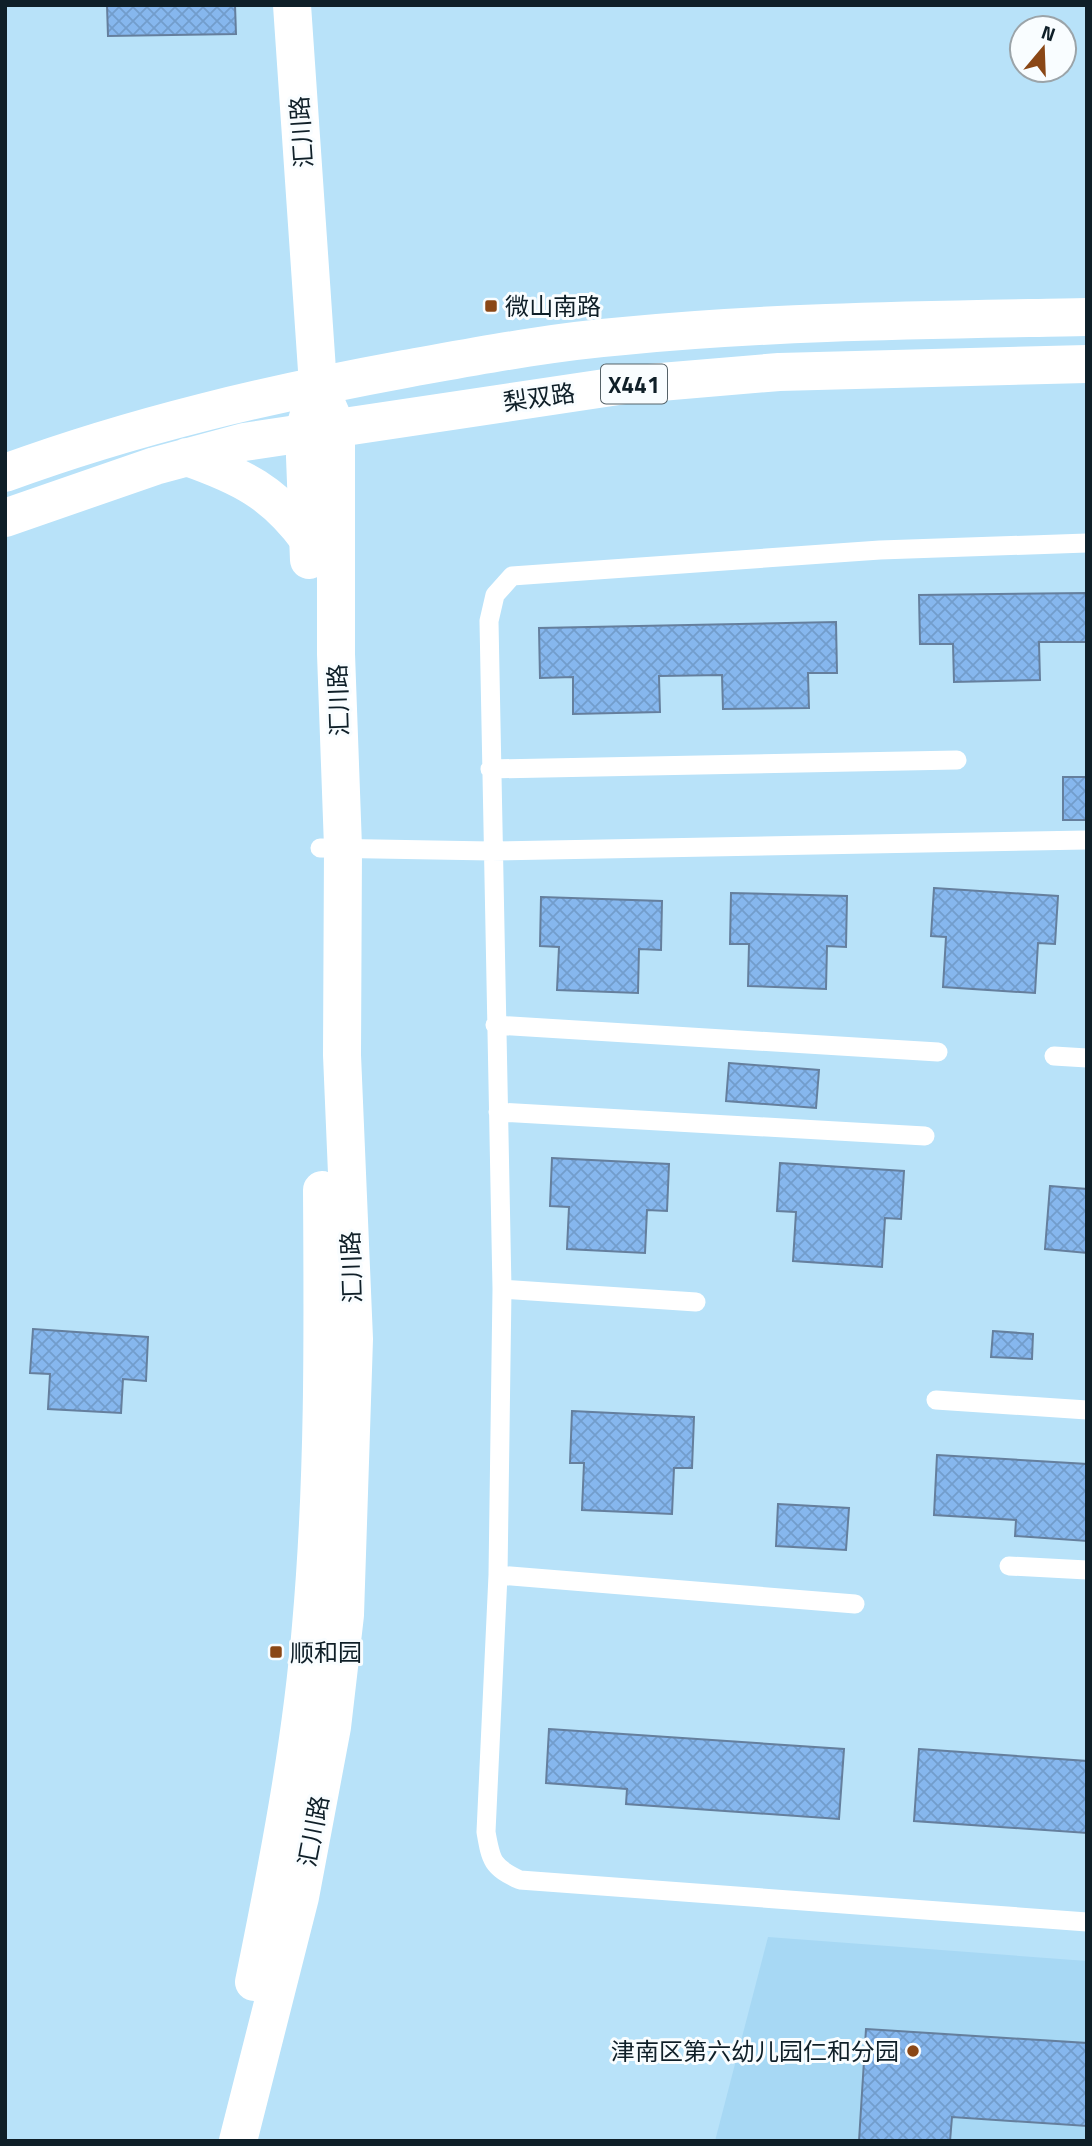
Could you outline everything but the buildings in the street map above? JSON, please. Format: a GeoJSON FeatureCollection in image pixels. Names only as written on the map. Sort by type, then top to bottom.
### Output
{"type":"FeatureCollection","features":[{"type":"Feature","properties":{"kind":"street","name":"汇川路"},"geometry":{"type":"LineString","coordinates":[[238,2141],[300,1896],[332,1727],[345,1615],[354,1339],[331,848],[320,428],[292,5]]}},
{"type":"Feature","properties":{"kind":"street","name":"梨双路"},"geometry":{"type":"LineString","coordinates":[[5,473],[165,421],[318,385],[511,350],[622,336],[853,321],[1087,317]]}},
{"type":"Feature","properties":{"kind":"street","name":"梨双路"},"geometry":{"type":"LineString","coordinates":[[5,518],[187,457],[244,442],[320,428],[625,385],[779,372],[1087,364]]}},
{"type":"Feature","properties":{"kind":"street"},"geometry":{"type":"LineString","coordinates":[[165,421],[194,425],[244,442],[280,463],[306,484]]}},
{"type":"Feature","properties":{"kind":"street","name":"汇川路"},"geometry":{"type":"LineString","coordinates":[[320,428],[306,484],[322,538]]}},
{"type":"Feature","properties":{"kind":"street"},"geometry":{"type":"LineString","coordinates":[[187,457],[223,469],[270,495],[322,538]]}},
{"type":"Feature","properties":{"kind":"street","name":"汇川路"},"geometry":{"type":"LineString","coordinates":[[217,2141],[239,2056],[282,1843],[298,1747],[311,1626],[323,1301],[331,848]]}},
{"type":"Feature","properties":{"kind":"lane"},"geometry":{"type":"LineString","coordinates":[[1087,543],[880,550],[512,576],[495,596],[489,621],[490,769],[502,1289],[498,1575],[486,1832],[491,1860],[504,1872],[520,1880],[1087,1922]]}},
{"type":"Feature","properties":{"kind":"lane"},"geometry":{"type":"LineString","coordinates":[[490,769],[957,760]]}},
{"type":"Feature","properties":{"kind":"lane"},"geometry":{"type":"LineString","coordinates":[[331,848],[491,851],[1087,840]]}},
{"type":"Feature","properties":{"kind":"lane"},"geometry":{"type":"LineString","coordinates":[[495,1025],[939,1052]]}},
{"type":"Feature","properties":{"kind":"lane"},"geometry":{"type":"LineString","coordinates":[[1054,1056],[1087,1058]]}},
{"type":"Feature","properties":{"kind":"lane"},"geometry":{"type":"LineString","coordinates":[[498,1112],[925,1136]]}},
{"type":"Feature","properties":{"kind":"lane"},"geometry":{"type":"LineString","coordinates":[[502,1289],[696,1302]]}},
{"type":"Feature","properties":{"kind":"lane"},"geometry":{"type":"LineString","coordinates":[[936,1400],[1087,1410]]}},
{"type":"Feature","properties":{"kind":"lane"},"geometry":{"type":"LineString","coordinates":[[1010,1566],[1087,1570]]}},
{"type":"Feature","properties":{"kind":"lane"},"geometry":{"type":"LineString","coordinates":[[498,1575],[855,1604]]}},
{"type":"Feature","properties":{"kind":"shaded area","name":"津南区第六幼儿园仁和分园"},"geometry":{"type":"Polygon","coordinates":[[[768,1937],[1087,1961],[1087,2141],[715,2141],[768,1937]]]}},
{"type":"Feature","properties":{"kind":"place","name":"微山南路"},"geometry":{"type":"Point","coordinates":[491,306]}},
{"type":"Feature","properties":{"kind":"place","name":"顺和园"},"geometry":{"type":"Point","coordinates":[276,1652]}},
{"type":"Feature","properties":{"kind":"place","name":"津南区第六幼儿园仁和分园"},"geometry":{"type":"Point","coordinates":[913,2051]}}]}
